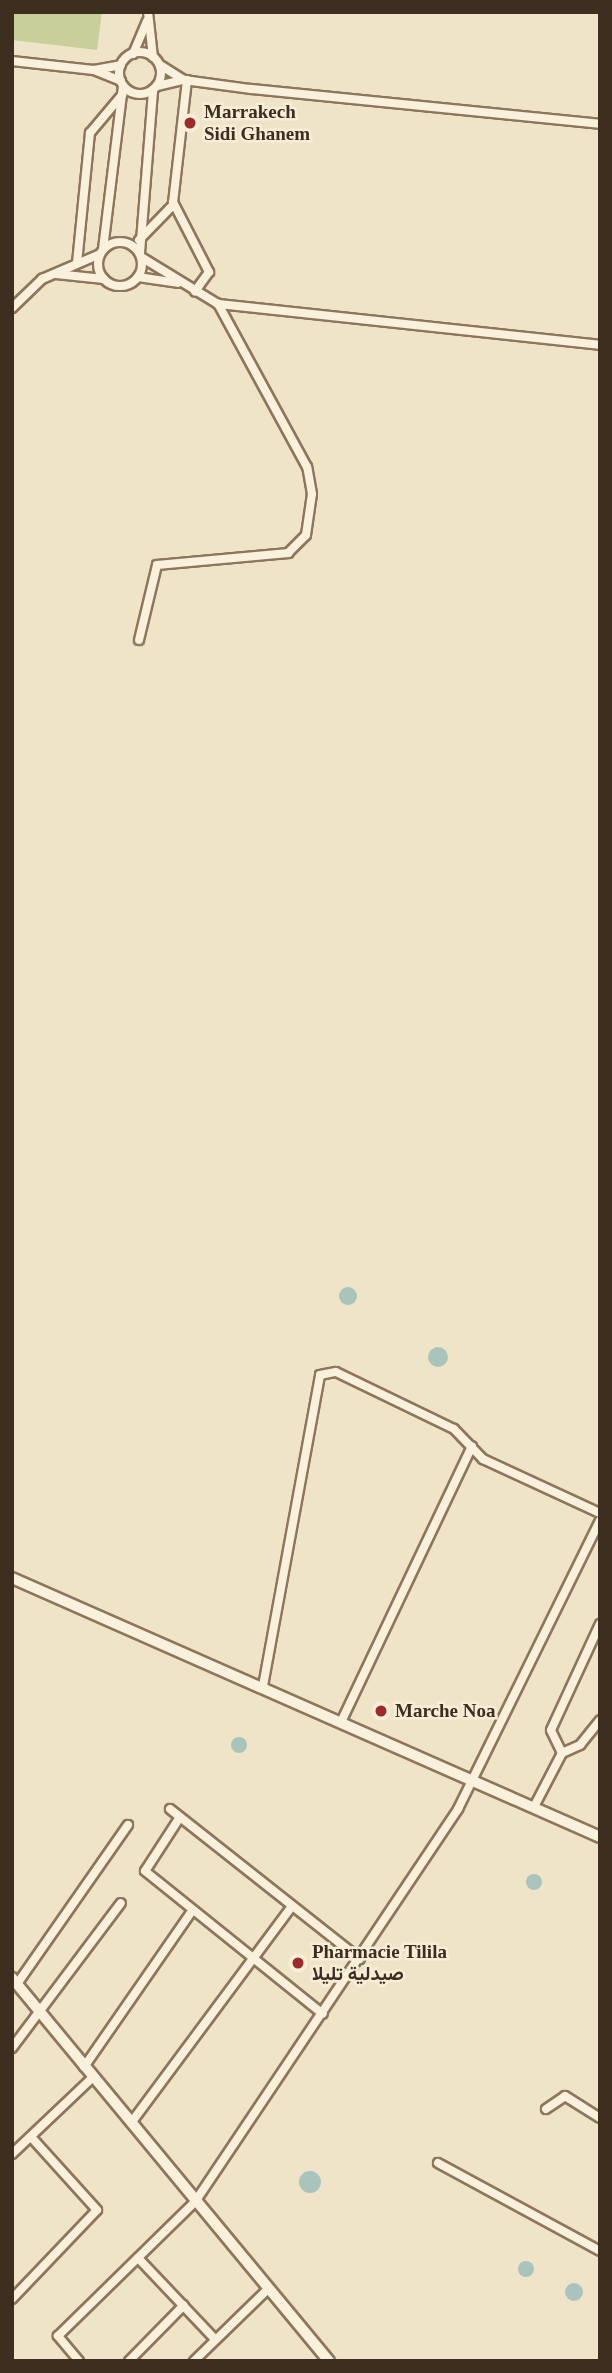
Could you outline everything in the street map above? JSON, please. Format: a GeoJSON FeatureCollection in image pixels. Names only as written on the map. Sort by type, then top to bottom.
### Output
{"type":"FeatureCollection","features":[{"type":"Feature","properties":{"kind":"street"},"geometry":{"type":"LineString","coordinates":[[12,61],[94,70],[121,65],[132,54],[148,17]]}},
{"type":"Feature","properties":{"kind":"street"},"geometry":{"type":"LineString","coordinates":[[148,17],[153,57],[160,65],[186,80]]}},
{"type":"Feature","properties":{"kind":"street"},"geometry":{"type":"LineString","coordinates":[[132,54],[153,57]]}},
{"type":"Feature","properties":{"kind":"street"},"geometry":{"type":"LineString","coordinates":[[104,279],[102,252],[122,87],[121,65]]}},
{"type":"Feature","properties":{"kind":"street"},"geometry":{"type":"LineString","coordinates":[[138,277],[141,255],[139,240],[155,88],[160,65]]}},
{"type":"Feature","properties":{"kind":"street"},"geometry":{"type":"LineString","coordinates":[[94,70],[137,94],[186,80],[600,124]]}},
{"type":"Feature","properties":{"kind":"street"},"geometry":{"type":"LineString","coordinates":[[186,80],[173,205],[209,272],[195,291]]}},
{"type":"Feature","properties":{"kind":"street"},"geometry":{"type":"LineString","coordinates":[[77,263],[90,133],[122,87]]}},
{"type":"Feature","properties":{"kind":"street"},"geometry":{"type":"LineString","coordinates":[[139,240],[173,205]]}},
{"type":"Feature","properties":{"kind":"street"},"geometry":{"type":"LineString","coordinates":[[12,308],[53,274],[122,242],[181,283],[218,303],[600,345]]}},
{"type":"Feature","properties":{"kind":"street"},"geometry":{"type":"LineString","coordinates":[[53,274],[104,279],[123,286],[138,277],[181,283]]}},
{"type":"Feature","properties":{"kind":"street"},"geometry":{"type":"LineString","coordinates":[[139,640],[149,576],[160,563],[288,553],[306,535],[312,494],[307,467],[218,303]]}},
{"type":"Feature","properties":{"kind":"street"},"geometry":{"type":"LineString","coordinates":[[263,1686],[316,1379],[326,1372],[345,1376],[461,1432],[483,1459],[600,1513]]}},
{"type":"Feature","properties":{"kind":"street"},"geometry":{"type":"LineString","coordinates":[[342,1720],[472,1446]]}},
{"type":"Feature","properties":{"kind":"street"},"geometry":{"type":"LineString","coordinates":[[79,2361],[58,2336],[195,2202],[360,1959],[475,1777],[600,1521]]}},
{"type":"Feature","properties":{"kind":"street"},"geometry":{"type":"LineString","coordinates":[[12,1578],[536,1803],[600,1836]]}},
{"type":"Feature","properties":{"kind":"street"},"geometry":{"type":"LineString","coordinates":[[562,1753],[551,1730],[600,1624]]}},
{"type":"Feature","properties":{"kind":"street"},"geometry":{"type":"LineString","coordinates":[[536,1803],[562,1753],[587,1739],[600,1720]]}},
{"type":"Feature","properties":{"kind":"street"},"geometry":{"type":"LineString","coordinates":[[170,1809],[360,1959]]}},
{"type":"Feature","properties":{"kind":"street"},"geometry":{"type":"LineString","coordinates":[[180,1817],[144,1869],[192,1911],[323,2014]]}},
{"type":"Feature","properties":{"kind":"street"},"geometry":{"type":"LineString","coordinates":[[128,1825],[14,1981],[329,2361]]}},
{"type":"Feature","properties":{"kind":"street"},"geometry":{"type":"LineString","coordinates":[[12,2048],[42,2016],[121,1903]]}},
{"type":"Feature","properties":{"kind":"street"},"geometry":{"type":"LineString","coordinates":[[131,2123],[292,1906]]}},
{"type":"Feature","properties":{"kind":"street"},"geometry":{"type":"LineString","coordinates":[[84,2067],[192,1911]]}},
{"type":"Feature","properties":{"kind":"street"},"geometry":{"type":"LineString","coordinates":[[12,2154],[93,2077]]}},
{"type":"Feature","properties":{"kind":"street"},"geometry":{"type":"LineString","coordinates":[[546,2109],[565,2096],[600,2118]]}},
{"type":"Feature","properties":{"kind":"street"},"geometry":{"type":"LineString","coordinates":[[12,2299],[97,2210],[31,2137]]}},
{"type":"Feature","properties":{"kind":"street"},"geometry":{"type":"LineString","coordinates":[[438,2163],[600,2251]]}},
{"type":"Feature","properties":{"kind":"street"},"geometry":{"type":"LineString","coordinates":[[138,2258],[215,2339]]}},
{"type":"Feature","properties":{"kind":"street"},"geometry":{"type":"LineString","coordinates":[[194,2361],[268,2289]]}},
{"type":"Feature","properties":{"kind":"street"},"geometry":{"type":"LineString","coordinates":[[129,2361],[184,2305]]}},
{"type":"Feature","properties":{"kind":"green space"},"geometry":{"type":"Polygon","coordinates":[[[12,12],[102,12],[97,50],[12,40],[12,12]]]}},
{"type":"Feature","properties":{"kind":"water"},"geometry":{"type":"Polygon","coordinates":[[[348,1287],[354,1290],[357,1296],[354,1302],[348,1305],[342,1302],[339,1296],[342,1290],[348,1287]]]}},
{"type":"Feature","properties":{"kind":"water"},"geometry":{"type":"Polygon","coordinates":[[[438,1347],[445,1350],[448,1357],[445,1364],[438,1367],[431,1364],[428,1357],[431,1350],[438,1347]]]}},
{"type":"Feature","properties":{"kind":"water"},"geometry":{"type":"Polygon","coordinates":[[[236,1737],[242,1737],[247,1745],[245,1751],[236,1753],[231,1748],[231,1742],[236,1737]]]}},
{"type":"Feature","properties":{"kind":"water"},"geometry":{"type":"Polygon","coordinates":[[[534,1874],[540,1876],[540,1888],[534,1890],[528,1888],[526,1882],[528,1876],[534,1874]]]}},
{"type":"Feature","properties":{"kind":"water"},"geometry":{"type":"Polygon","coordinates":[[[306,2171],[314,2171],[321,2178],[321,2186],[314,2193],[306,2193],[299,2186],[299,2178],[306,2171]]]}},
{"type":"Feature","properties":{"kind":"water"},"geometry":{"type":"Polygon","coordinates":[[[526,2261],[532,2263],[532,2275],[526,2277],[520,2275],[518,2269],[520,2263],[526,2261]]]}},
{"type":"Feature","properties":{"kind":"water"},"geometry":{"type":"Polygon","coordinates":[[[574,2283],[580,2286],[583,2292],[580,2298],[574,2301],[568,2298],[565,2292],[568,2286],[574,2283]]]}},
{"type":"Feature","properties":{"kind":"place","name":"Marrakech Sidi Ghanem"},"geometry":{"type":"Point","coordinates":[190,123]}},
{"type":"Feature","properties":{"kind":"place","name":"Marche Noa"},"geometry":{"type":"Point","coordinates":[381,1711]}},
{"type":"Feature","properties":{"kind":"place","name":"Pharmacie Tilila صيدلية تليلا"},"geometry":{"type":"Point","coordinates":[298,1963]}}]}
